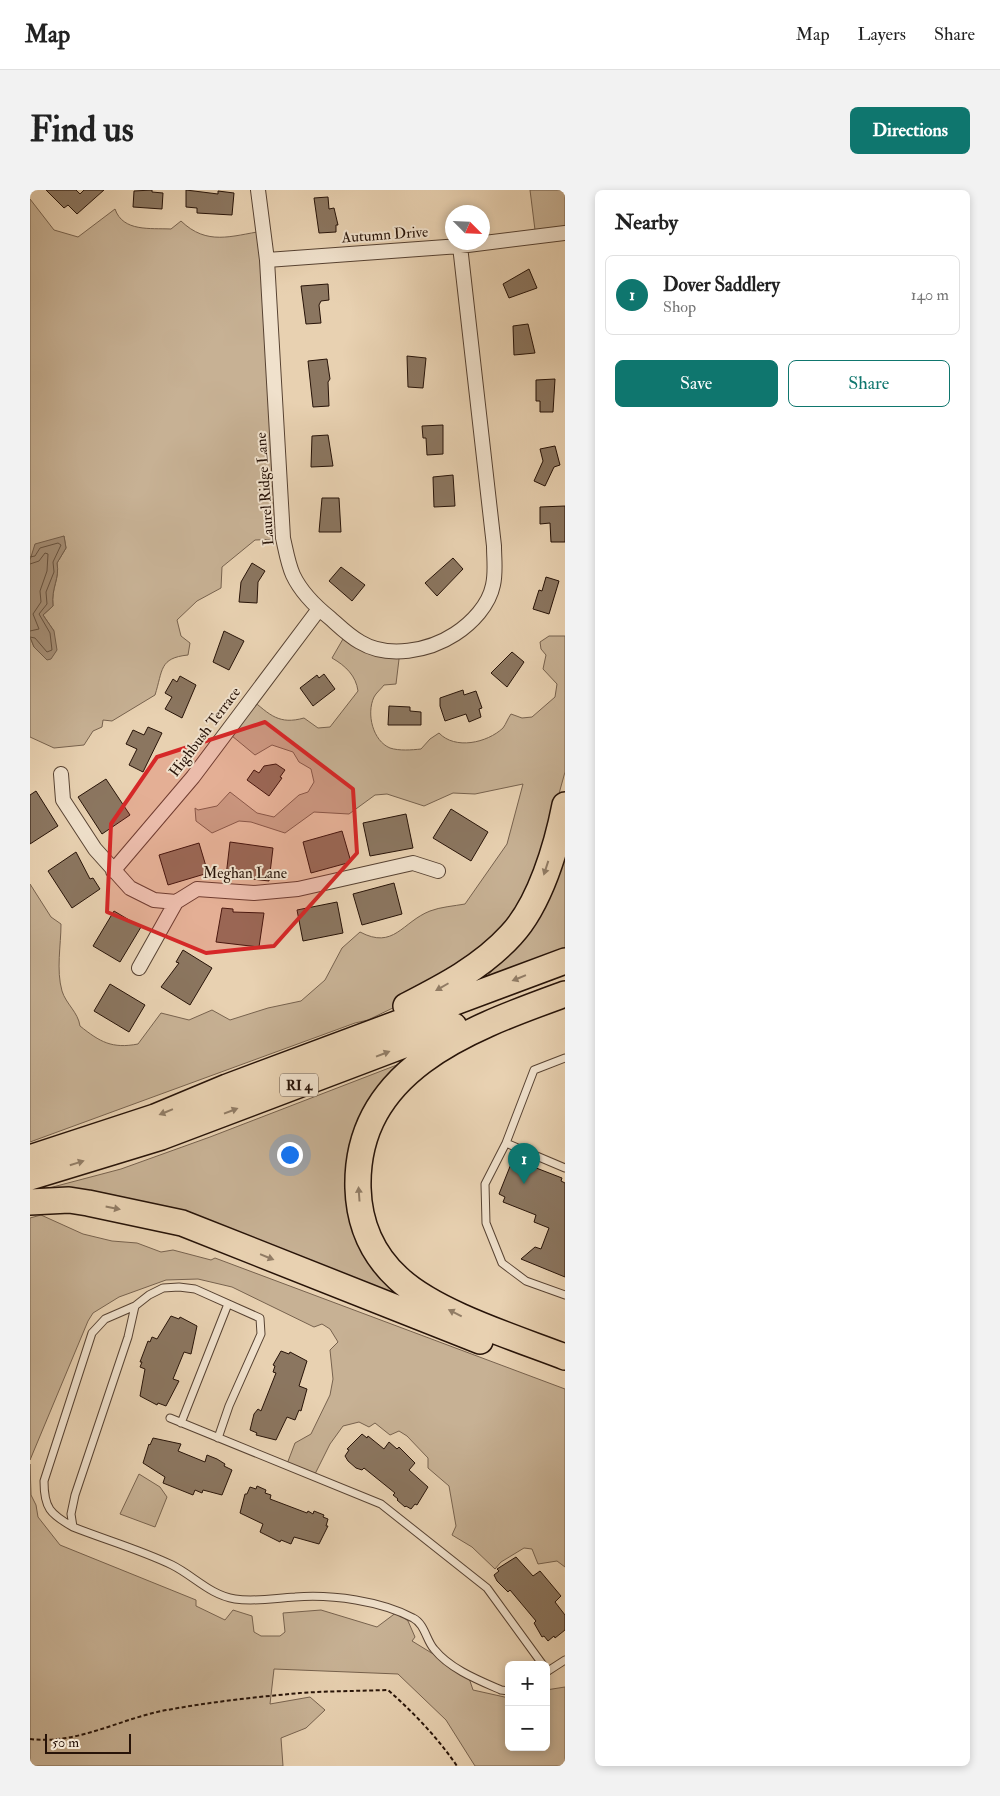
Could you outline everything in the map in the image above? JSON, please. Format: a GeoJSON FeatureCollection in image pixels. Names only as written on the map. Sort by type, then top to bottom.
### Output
{"type":"FeatureCollection","features":[{"type":"Feature","properties":{"kind":"highway"},"geometry":{"type":"LineString","coordinates":[[227,1087],[327,1038],[398,1010],[456,980],[495,951],[522,920],[540,886],[565,805]]}},
{"type":"Feature","properties":{"kind":"highway","name":"RI 4"},"geometry":{"type":"LineString","coordinates":[[30,1158],[154,1116],[565,961]]}},
{"type":"Feature","properties":{"kind":"highway","name":"RI 4"},"geometry":{"type":"LineString","coordinates":[[30,1177],[161,1137],[565,984]]}},
{"type":"Feature","properties":{"kind":"highway"},"geometry":{"type":"LineString","coordinates":[[565,994],[455,1039],[408,1072],[392,1090],[375,1116],[364,1139],[358,1176],[361,1216],[367,1235],[380,1258],[398,1279],[413,1290],[470,1320],[565,1357]]}},
{"type":"Feature","properties":{"kind":"highway"},"geometry":{"type":"LineString","coordinates":[[30,1202],[70,1200],[182,1223],[565,1375]]}},
{"type":"Feature","properties":{"kind":"street","name":"Laurel Ridge Lane"},"geometry":{"type":"LineString","coordinates":[[258,190],[267,260],[283,538],[293,575],[319,609],[360,642],[381,649],[404,651],[438,643],[460,631],[479,612],[491,593],[495,578],[494,546],[460,250]]}},
{"type":"Feature","properties":{"kind":"street","name":"Autumn Drive"},"geometry":{"type":"LineString","coordinates":[[490,242],[565,233]]}},
{"type":"Feature","properties":{"kind":"street","name":"Autumn Drive"},"geometry":{"type":"LineString","coordinates":[[267,260],[445,247]]}},
{"type":"Feature","properties":{"kind":"street","name":"Highbush Terrace"},"geometry":{"type":"LineString","coordinates":[[113,871],[193,777],[319,609]]}},
{"type":"Feature","properties":{"kind":"street"},"geometry":{"type":"LineString","coordinates":[[61,774],[64,800],[95,849],[113,871],[130,888],[154,900],[176,902],[139,968]]}},
{"type":"Feature","properties":{"kind":"street","name":"Meghan Lane"},"geometry":{"type":"LineString","coordinates":[[176,902],[197,889],[254,893],[298,889],[413,863],[438,871]]}},
{"type":"Feature","properties":{"kind":"lane"},"geometry":{"type":"LineString","coordinates":[[565,1058],[534,1070],[506,1143],[485,1184],[486,1223],[502,1263],[526,1281],[565,1295]]}},
{"type":"Feature","properties":{"kind":"lane"},"geometry":{"type":"LineString","coordinates":[[506,1143],[565,1168]]}},
{"type":"Feature","properties":{"kind":"lane"},"geometry":{"type":"LineString","coordinates":[[218,1438],[261,1334],[260,1318],[195,1289],[163,1288],[148,1295],[135,1306],[105,1319],[92,1333],[44,1481],[44,1500],[50,1511],[73,1527],[172,1566],[215,1593],[234,1599],[267,1600],[296,1597],[358,1600],[415,1619],[424,1629],[433,1649],[457,1669],[505,1690]]}},
{"type":"Feature","properties":{"kind":"lane"},"geometry":{"type":"LineString","coordinates":[[181,1423],[228,1304]]}},
{"type":"Feature","properties":{"kind":"lane"},"geometry":{"type":"LineString","coordinates":[[73,1527],[71,1514],[74,1495],[128,1337],[135,1306]]}},
{"type":"Feature","properties":{"kind":"lane"},"geometry":{"type":"LineString","coordinates":[[170,1418],[381,1504],[487,1588],[540,1661]]}},
{"type":"Feature","properties":{"kind":"lane"},"geometry":{"type":"LineString","coordinates":[[550,1669],[565,1660]]}},
{"type":"Feature","properties":{"kind":"path"},"geometry":{"type":"LineString","coordinates":[[30,1739],[47,1741],[81,1736],[135,1717],[167,1710],[301,1693],[388,1690],[412,1711],[441,1742],[456,1766]]}},
{"type":"Feature","properties":{"kind":"highlighted area"},"geometry":{"type":"Polygon","coordinates":[[[265,722],[353,789],[357,853],[274,946],[206,953],[107,912],[111,824],[157,757],[265,722]]]}},
{"type":"Feature","properties":{"kind":"shaded area"},"geometry":{"type":"Polygon","coordinates":[[[530,190],[565,190],[565,226],[535,230],[530,190]]]}},
{"type":"Feature","properties":{"kind":"shaded area"},"geometry":{"type":"Polygon","coordinates":[[[30,199],[54,230],[78,237],[115,209],[124,222],[138,227],[171,229],[181,221],[200,234],[220,237],[263,231],[282,539],[255,540],[222,567],[221,588],[197,601],[177,620],[181,636],[190,643],[188,655],[167,662],[161,672],[155,695],[112,721],[103,720],[102,727],[93,731],[84,745],[54,748],[30,737],[30,637],[34,647],[54,631],[43,615],[53,606],[53,594],[58,569],[57,563],[66,548],[64,536],[30,560],[30,199]]]}},
{"type":"Feature","properties":{"kind":"shaded area"},"geometry":{"type":"Polygon","coordinates":[[[347,632],[400,651],[396,684],[384,685],[375,696],[372,704],[371,719],[375,733],[384,744],[390,748],[406,750],[421,749],[439,733],[454,742],[480,741],[503,728],[511,714],[522,718],[532,717],[555,697],[557,684],[543,669],[546,655],[541,649],[540,642],[549,636],[565,636],[565,772],[530,898],[457,977],[368,1020],[355,1023],[30,1142],[30,884],[51,917],[61,924],[60,983],[64,996],[77,1016],[80,1026],[100,1040],[121,1046],[138,1044],[161,1013],[189,1020],[212,1010],[230,1020],[268,1008],[301,1001],[325,980],[342,948],[360,932],[372,937],[390,936],[430,911],[465,904],[507,844],[523,784],[475,794],[453,793],[424,806],[387,794],[375,795],[349,814],[314,812],[285,833],[251,822],[239,821],[212,833],[196,821],[195,808],[198,810],[217,806],[230,792],[257,813],[274,817],[299,795],[308,792],[314,782],[311,769],[299,762],[293,752],[272,745],[255,755],[226,731],[251,699],[275,717],[288,720],[304,718],[318,728],[330,727],[358,691],[350,672],[332,658],[347,632]]]}},
{"type":"Feature","properties":{"kind":"shaded area"},"geometry":{"type":"Polygon","coordinates":[[[565,848],[565,953],[489,981],[488,975],[517,945],[545,903],[553,887],[565,848]]]}},
{"type":"Feature","properties":{"kind":"shaded area"},"geometry":{"type":"Polygon","coordinates":[[[415,1058],[378,1101],[359,1221],[436,1314],[197,1222],[30,1193],[121,1169],[415,1058]]]}},
{"type":"Feature","properties":{"kind":"shaded area"},"geometry":{"type":"Polygon","coordinates":[[[41,1215],[83,1234],[112,1241],[137,1243],[161,1252],[173,1250],[211,1260],[215,1258],[565,1389],[565,1567],[557,1561],[538,1564],[532,1549],[524,1548],[501,1562],[495,1569],[472,1547],[452,1535],[456,1526],[449,1486],[428,1468],[428,1458],[407,1436],[399,1431],[390,1435],[375,1423],[369,1427],[359,1422],[343,1426],[330,1444],[315,1474],[287,1464],[295,1443],[311,1434],[330,1395],[333,1379],[330,1350],[338,1342],[330,1329],[322,1324],[314,1327],[232,1287],[198,1279],[166,1280],[119,1297],[93,1313],[30,1460],[30,1218],[41,1215]]]}},
{"type":"Feature","properties":{"kind":"shaded area"},"geometry":{"type":"Polygon","coordinates":[[[30,1464],[31,1495],[36,1505],[38,1517],[60,1545],[196,1600],[196,1606],[225,1620],[233,1610],[252,1616],[254,1632],[261,1636],[280,1636],[285,1632],[283,1613],[321,1610],[377,1627],[397,1612],[408,1621],[415,1637],[412,1641],[461,1671],[470,1681],[473,1690],[505,1697],[505,1751],[550,1751],[550,1689],[565,1687],[565,1766],[475,1766],[446,1720],[398,1674],[274,1669],[270,1704],[310,1697],[325,1710],[306,1728],[281,1738],[283,1766],[30,1766],[30,1464]]]}},
{"type":"Feature","properties":{"kind":"shaded area"},"geometry":{"type":"Polygon","coordinates":[[[139,1474],[160,1487],[167,1497],[155,1527],[120,1514],[139,1474]]]}},
{"type":"Feature","properties":{"kind":"water"},"geometry":{"type":"Polygon","coordinates":[[[64,536],[66,548],[57,563],[58,569],[53,594],[53,606],[43,615],[54,631],[57,650],[51,659],[47,660],[34,647],[30,637],[30,560],[35,544],[64,536]]]}},
{"type":"Feature","properties":{"kind":"building"},"geometry":{"type":"Polygon","coordinates":[[[46,190],[76,190],[80,194],[84,190],[104,190],[77,214],[68,205],[64,208],[46,190]]]}},
{"type":"Feature","properties":{"kind":"building"},"geometry":{"type":"Polygon","coordinates":[[[152,190],[152,192],[163,193],[162,209],[133,207],[134,191],[152,190]]]}},
{"type":"Feature","properties":{"kind":"building"},"geometry":{"type":"Polygon","coordinates":[[[186,190],[218,194],[218,191],[234,193],[232,215],[197,213],[197,208],[186,207],[186,190]]]}},
{"type":"Feature","properties":{"kind":"building"},"geometry":{"type":"Polygon","coordinates":[[[328,197],[329,209],[334,208],[338,225],[336,225],[336,232],[319,233],[314,198],[328,197]]]}},
{"type":"Feature","properties":{"kind":"building"},"geometry":{"type":"Polygon","coordinates":[[[529,269],[537,288],[509,298],[503,284],[529,269]]]}},
{"type":"Feature","properties":{"kind":"building"},"geometry":{"type":"Polygon","coordinates":[[[328,284],[329,300],[321,301],[319,305],[321,323],[306,324],[301,286],[328,284]]]}},
{"type":"Feature","properties":{"kind":"building"},"geometry":{"type":"Polygon","coordinates":[[[528,324],[535,353],[514,355],[513,326],[528,324]]]}},
{"type":"Feature","properties":{"kind":"building"},"geometry":{"type":"Polygon","coordinates":[[[407,356],[426,358],[423,388],[408,387],[407,356]]]}},
{"type":"Feature","properties":{"kind":"building"},"geometry":{"type":"Polygon","coordinates":[[[327,359],[330,379],[328,382],[329,406],[313,407],[308,361],[327,359]]]}},
{"type":"Feature","properties":{"kind":"building"},"geometry":{"type":"Polygon","coordinates":[[[555,379],[553,412],[540,412],[540,401],[536,401],[536,380],[555,379]]]}},
{"type":"Feature","properties":{"kind":"building"},"geometry":{"type":"Polygon","coordinates":[[[443,425],[443,454],[427,455],[426,438],[423,438],[422,426],[443,425]]]}},
{"type":"Feature","properties":{"kind":"building"},"geometry":{"type":"Polygon","coordinates":[[[328,435],[333,466],[311,467],[312,436],[328,435]]]}},
{"type":"Feature","properties":{"kind":"building"},"geometry":{"type":"Polygon","coordinates":[[[555,446],[560,465],[554,467],[545,486],[534,481],[543,461],[540,449],[555,446]]]}},
{"type":"Feature","properties":{"kind":"building"},"geometry":{"type":"Polygon","coordinates":[[[453,475],[455,506],[434,507],[433,477],[453,475]]]}},
{"type":"Feature","properties":{"kind":"building"},"geometry":{"type":"Polygon","coordinates":[[[322,498],[339,498],[341,532],[319,532],[322,498]]]}},
{"type":"Feature","properties":{"kind":"building"},"geometry":{"type":"Polygon","coordinates":[[[565,506],[565,542],[551,542],[550,523],[540,524],[540,507],[565,506]]]}},
{"type":"Feature","properties":{"kind":"building"},"geometry":{"type":"Polygon","coordinates":[[[453,558],[463,569],[437,596],[425,583],[453,558]]]}},
{"type":"Feature","properties":{"kind":"building"},"geometry":{"type":"Polygon","coordinates":[[[252,563],[265,571],[258,582],[257,603],[239,602],[241,582],[252,563]]]}},
{"type":"Feature","properties":{"kind":"building"},"geometry":{"type":"Polygon","coordinates":[[[341,567],[365,585],[352,601],[329,581],[341,567]]]}},
{"type":"Feature","properties":{"kind":"building"},"geometry":{"type":"Polygon","coordinates":[[[546,577],[559,581],[549,614],[533,609],[539,590],[542,591],[546,577]]]}},
{"type":"Feature","properties":{"kind":"building"},"geometry":{"type":"Polygon","coordinates":[[[224,631],[244,641],[229,670],[213,662],[224,631]]]}},
{"type":"Feature","properties":{"kind":"building"},"geometry":{"type":"Polygon","coordinates":[[[512,652],[524,662],[507,687],[491,673],[512,652]]]}},
{"type":"Feature","properties":{"kind":"building"},"geometry":{"type":"Polygon","coordinates":[[[324,674],[335,689],[313,706],[300,688],[317,675],[319,678],[324,674]]]}},
{"type":"Feature","properties":{"kind":"building"},"geometry":{"type":"Polygon","coordinates":[[[180,676],[196,685],[182,718],[165,709],[172,697],[165,693],[173,679],[177,682],[180,676]]]}},
{"type":"Feature","properties":{"kind":"building"},"geometry":{"type":"Polygon","coordinates":[[[463,690],[464,695],[476,691],[482,708],[479,709],[481,717],[469,722],[466,714],[445,721],[440,706],[440,698],[463,690]]]}},
{"type":"Feature","properties":{"kind":"building"},"geometry":{"type":"Polygon","coordinates":[[[389,706],[410,707],[410,711],[421,712],[421,725],[388,725],[389,706]]]}},
{"type":"Feature","properties":{"kind":"building"},"geometry":{"type":"Polygon","coordinates":[[[148,727],[162,733],[143,772],[129,765],[137,749],[126,744],[133,730],[144,735],[148,727]]]}},
{"type":"Feature","properties":{"kind":"building"},"geometry":{"type":"Polygon","coordinates":[[[276,764],[285,770],[280,777],[282,778],[269,796],[247,780],[254,770],[259,773],[264,766],[276,764]]]}},
{"type":"Feature","properties":{"kind":"building"},"geometry":{"type":"Polygon","coordinates":[[[106,779],[130,815],[102,834],[78,797],[106,779]]]}},
{"type":"Feature","properties":{"kind":"building"},"geometry":{"type":"Polygon","coordinates":[[[36,791],[58,826],[30,844],[30,795],[36,791]]]}},
{"type":"Feature","properties":{"kind":"building"},"geometry":{"type":"Polygon","coordinates":[[[451,809],[488,832],[471,861],[433,838],[451,809]]]}},
{"type":"Feature","properties":{"kind":"building"},"geometry":{"type":"Polygon","coordinates":[[[406,814],[413,848],[370,856],[363,823],[406,814]]]}},
{"type":"Feature","properties":{"kind":"building"},"geometry":{"type":"Polygon","coordinates":[[[342,831],[351,862],[311,873],[303,842],[342,831]]]}},
{"type":"Feature","properties":{"kind":"building"},"geometry":{"type":"Polygon","coordinates":[[[230,842],[273,848],[269,881],[226,876],[230,842]]]}},
{"type":"Feature","properties":{"kind":"building"},"geometry":{"type":"Polygon","coordinates":[[[199,843],[208,873],[168,885],[159,855],[199,843]]]}},
{"type":"Feature","properties":{"kind":"building"},"geometry":{"type":"Polygon","coordinates":[[[76,852],[90,879],[93,878],[100,889],[72,908],[48,871],[76,852]]]}},
{"type":"Feature","properties":{"kind":"building"},"geometry":{"type":"Polygon","coordinates":[[[394,883],[402,914],[362,925],[353,894],[394,883]]]}},
{"type":"Feature","properties":{"kind":"building"},"geometry":{"type":"Polygon","coordinates":[[[337,902],[343,933],[303,941],[297,910],[337,902]]]}},
{"type":"Feature","properties":{"kind":"building"},"geometry":{"type":"Polygon","coordinates":[[[222,908],[233,909],[233,912],[264,913],[259,947],[216,942],[222,908]]]}},
{"type":"Feature","properties":{"kind":"building"},"geometry":{"type":"Polygon","coordinates":[[[114,911],[141,927],[120,962],[93,946],[114,911]]]}},
{"type":"Feature","properties":{"kind":"building"},"geometry":{"type":"Polygon","coordinates":[[[183,950],[212,968],[190,1005],[161,987],[179,963],[176,962],[183,950]]]}},
{"type":"Feature","properties":{"kind":"building"},"geometry":{"type":"Polygon","coordinates":[[[110,984],[145,1005],[129,1032],[94,1011],[110,984]]]}},
{"type":"Feature","properties":{"kind":"building"},"geometry":{"type":"Polygon","coordinates":[[[513,1159],[562,1178],[561,1181],[565,1183],[565,1277],[521,1259],[535,1247],[541,1249],[549,1228],[534,1222],[536,1215],[503,1202],[505,1197],[499,1194],[513,1159]]]}},
{"type":"Feature","properties":{"kind":"building"},"geometry":{"type":"Polygon","coordinates":[[[171,1316],[179,1319],[180,1317],[197,1326],[191,1354],[184,1352],[173,1379],[179,1381],[166,1406],[158,1403],[157,1405],[140,1396],[145,1369],[140,1367],[142,1362],[140,1362],[148,1341],[150,1342],[152,1337],[157,1339],[171,1316]]]}},
{"type":"Feature","properties":{"kind":"building"},"geometry":{"type":"Polygon","coordinates":[[[281,1351],[289,1354],[290,1352],[307,1361],[299,1386],[307,1389],[301,1411],[299,1410],[295,1420],[287,1417],[276,1440],[256,1435],[257,1433],[250,1430],[254,1414],[258,1409],[261,1411],[276,1373],[273,1372],[275,1366],[273,1365],[281,1351]]]}},
{"type":"Feature","properties":{"kind":"building"},"geometry":{"type":"Polygon","coordinates":[[[362,1434],[367,1438],[368,1436],[384,1449],[389,1442],[397,1449],[399,1447],[415,1463],[409,1470],[428,1487],[417,1505],[415,1504],[411,1509],[405,1507],[393,1495],[395,1493],[364,1468],[362,1470],[356,1468],[348,1461],[345,1456],[349,1450],[347,1449],[362,1434]]]}},
{"type":"Feature","properties":{"kind":"building"},"geometry":{"type":"Polygon","coordinates":[[[153,1438],[181,1444],[178,1451],[205,1462],[207,1455],[225,1464],[224,1466],[232,1470],[222,1495],[203,1490],[202,1493],[195,1490],[193,1495],[163,1483],[165,1477],[143,1463],[153,1438]]]}},
{"type":"Feature","properties":{"kind":"building"},"geometry":{"type":"Polygon","coordinates":[[[257,1486],[266,1490],[265,1493],[271,1495],[270,1499],[307,1513],[308,1511],[313,1514],[314,1511],[324,1515],[323,1517],[328,1519],[326,1526],[328,1526],[319,1544],[294,1537],[291,1544],[281,1540],[280,1542],[260,1532],[263,1524],[240,1513],[245,1494],[247,1494],[250,1487],[256,1489],[257,1486]]]}},
{"type":"Feature","properties":{"kind":"building"},"geometry":{"type":"Polygon","coordinates":[[[516,1557],[533,1576],[540,1571],[561,1596],[555,1602],[565,1615],[565,1630],[555,1638],[554,1636],[548,1641],[544,1636],[542,1637],[534,1623],[536,1621],[510,1590],[508,1592],[497,1581],[494,1575],[499,1571],[497,1569],[516,1557]]]}},
{"type":"Feature","properties":{"kind":"place","name":"Dover Saddlery"},"geometry":{"type":"Point","coordinates":[524,1184]}}]}
